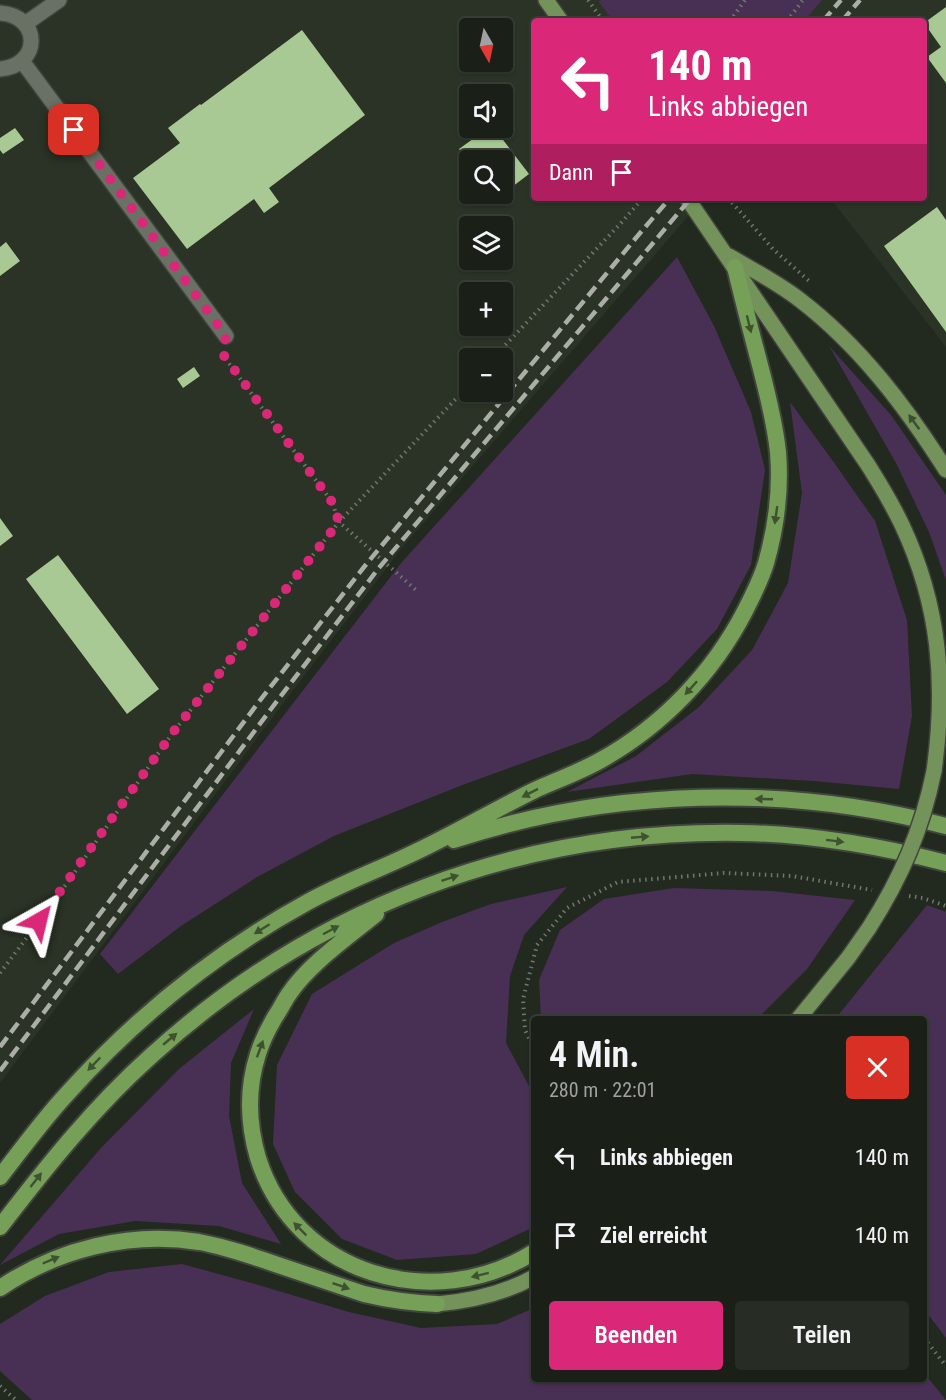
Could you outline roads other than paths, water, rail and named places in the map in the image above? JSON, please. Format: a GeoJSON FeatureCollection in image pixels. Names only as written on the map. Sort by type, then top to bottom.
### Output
{"type":"FeatureCollection","features":[{"type":"Feature","properties":{"kind":"highway"},"geometry":{"type":"LineString","coordinates":[[0,1177],[64,1097],[98,1060],[173,992],[222,955],[307,902],[408,856],[537,789],[592,765],[632,740],[661,718],[706,670],[740,620],[766,564],[777,503],[778,453],[774,425],[730,261]]}},
{"type":"Feature","properties":{"kind":"highway"},"geometry":{"type":"LineString","coordinates":[[408,856],[511,823],[573,810],[666,799],[740,798],[824,803],[876,810],[946,826]]}},
{"type":"Feature","properties":{"kind":"highway"},"geometry":{"type":"LineString","coordinates":[[0,1227],[83,1124],[131,1075],[189,1023],[268,966],[351,918],[395,898],[491,865],[591,843],[641,837],[742,833],[794,836],[847,842],[946,863]]}},
{"type":"Feature","properties":{"kind":"highway"},"geometry":{"type":"LineString","coordinates":[[395,898],[312,967],[290,992],[267,1032],[252,1077],[250,1101],[253,1136],[262,1171],[284,1211],[315,1243],[355,1267],[380,1275],[407,1281],[434,1282],[461,1279],[484,1275],[506,1267],[531,1254]]}},
{"type":"Feature","properties":{"kind":"highway"},"geometry":{"type":"LineString","coordinates":[[0,1288],[40,1265],[91,1247],[127,1241],[171,1239],[224,1247],[364,1294],[401,1302],[437,1304]]}},
{"type":"Feature","properties":{"kind":"main road"},"geometry":{"type":"LineString","coordinates":[[546,0],[559,18]]}},
{"type":"Feature","properties":{"kind":"main road"},"geometry":{"type":"LineString","coordinates":[[689,201],[886,494],[902,525],[926,588],[938,649],[941,710],[934,771],[929,797],[913,845],[886,902],[848,957],[801,1016]]}},
{"type":"Feature","properties":{"kind":"main road"},"geometry":{"type":"LineString","coordinates":[[730,261],[769,279],[800,300],[845,339],[899,401],[946,470]]}},
{"type":"Feature","properties":{"kind":"main road"},"geometry":{"type":"LineString","coordinates":[[790,1016],[826,983]]}},
{"type":"Feature","properties":{"kind":"main road"},"geometry":{"type":"LineString","coordinates":[[437,1304],[483,1297],[531,1278]]}},
{"type":"Feature","properties":{"kind":"street"},"geometry":{"type":"LineString","coordinates":[[26,24],[59,0]]}},
{"type":"Feature","properties":{"kind":"street"},"geometry":{"type":"LineString","coordinates":[[0,13],[10,14],[26,24],[31,39],[30,47],[22,61],[0,69]]}},
{"type":"Feature","properties":{"kind":"street"},"geometry":{"type":"LineString","coordinates":[[22,61],[226,336]]}},
{"type":"Feature","properties":{"kind":"railway"},"geometry":{"type":"LineString","coordinates":[[826,18],[841,0]]}},
{"type":"Feature","properties":{"kind":"railway"},"geometry":{"type":"LineString","coordinates":[[845,18],[860,0]]}},
{"type":"Feature","properties":{"kind":"railway"},"geometry":{"type":"LineString","coordinates":[[0,1047],[258,703],[364,567],[667,201]]}},
{"type":"Feature","properties":{"kind":"railway"},"geometry":{"type":"LineString","coordinates":[[0,1071],[378,569],[688,201]]}}]}
